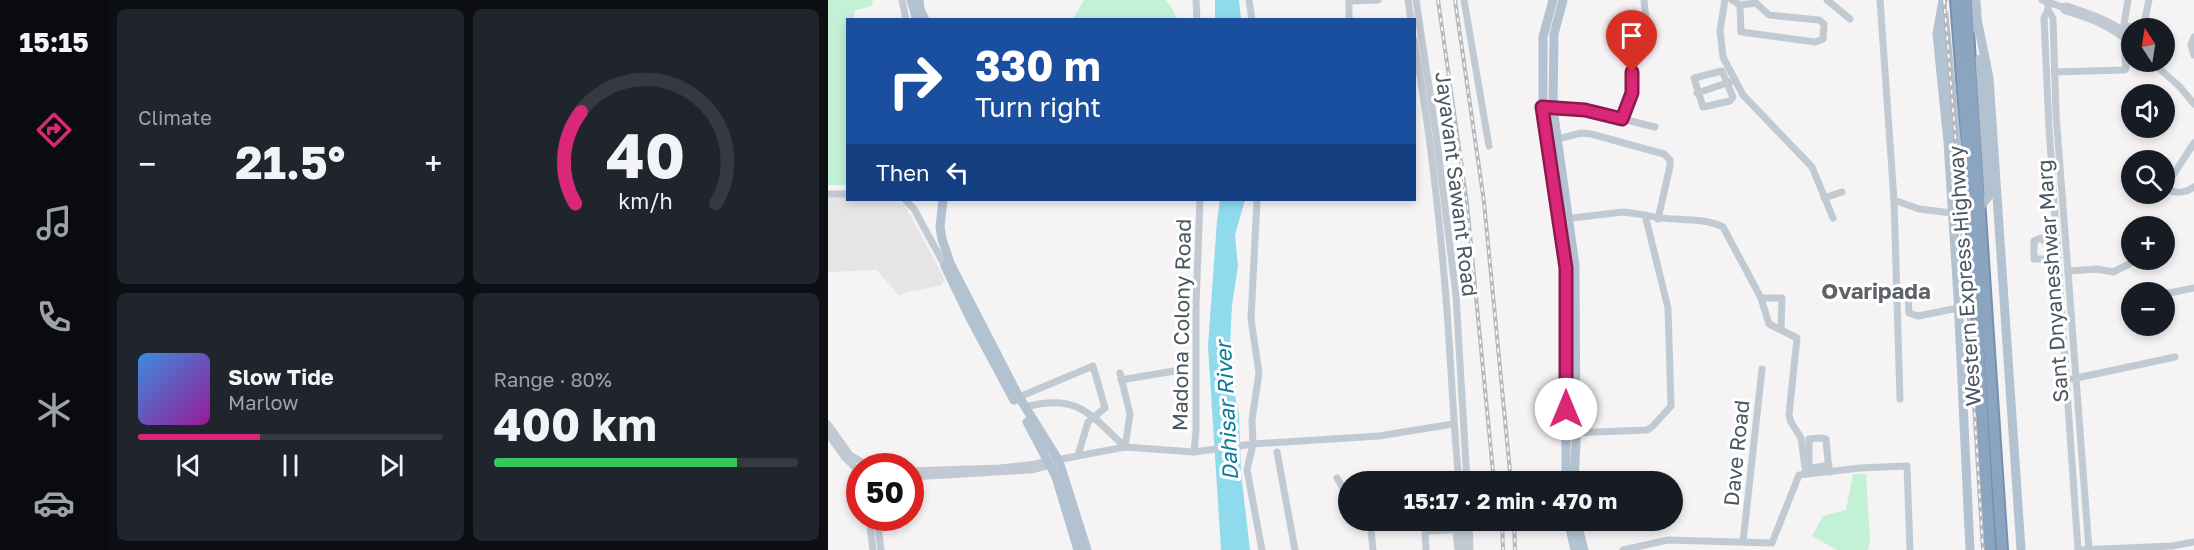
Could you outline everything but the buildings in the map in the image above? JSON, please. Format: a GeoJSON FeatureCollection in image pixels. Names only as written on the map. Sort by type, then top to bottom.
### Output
{"type":"FeatureCollection","features":[{"type":"Feature","properties":{"kind":"highway","name":"Western Express Highway"},"geometry":{"type":"LineString","coordinates":[[1956,0],[2002,550]]}},
{"type":"Feature","properties":{"kind":"highway","name":"Western Express Highway"},"geometry":{"type":"LineString","coordinates":[[1966,0],[1990,550]]}},
{"type":"Feature","properties":{"kind":"main road"},"geometry":{"type":"LineString","coordinates":[[911,0],[913,12]]}},
{"type":"Feature","properties":{"kind":"main road"},"geometry":{"type":"LineString","coordinates":[[1553,0],[1543,37],[1542,107],[1558,179],[1563,219],[1573,471]]}},
{"type":"Feature","properties":{"kind":"main road"},"geometry":{"type":"LineString","coordinates":[[1558,179],[1558,139],[1553,108],[1554,34],[1563,0]]}},
{"type":"Feature","properties":{"kind":"main road"},"geometry":{"type":"LineString","coordinates":[[1943,0],[1962,200],[1975,210],[1989,196],[1976,0]]}},
{"type":"Feature","properties":{"kind":"main road"},"geometry":{"type":"LineString","coordinates":[[1943,0],[1937,34],[1948,142],[1959,309],[1970,550]]}},
{"type":"Feature","properties":{"kind":"main road"},"geometry":{"type":"LineString","coordinates":[[1978,24],[1989,78],[2020,550]]}},
{"type":"Feature","properties":{"kind":"main road"},"geometry":{"type":"LineString","coordinates":[[943,201],[940,227],[947,264],[1000,375],[1053,462],[1078,550]]}},
{"type":"Feature","properties":{"kind":"main road"},"geometry":{"type":"LineString","coordinates":[[947,264],[1053,462],[1087,550]]}},
{"type":"Feature","properties":{"kind":"main road"},"geometry":{"type":"LineString","coordinates":[[1567,471],[1571,433]]}},
{"type":"Feature","properties":{"kind":"main road"},"geometry":{"type":"LineString","coordinates":[[1571,531],[1575,550]]}},
{"type":"Feature","properties":{"kind":"main road"},"geometry":{"type":"LineString","coordinates":[[1579,531],[1584,550]]}},
{"type":"Feature","properties":{"kind":"street"},"geometry":{"type":"LineString","coordinates":[[902,0],[913,12]]}},
{"type":"Feature","properties":{"kind":"street"},"geometry":{"type":"LineString","coordinates":[[1196,0],[1197,18]]}},
{"type":"Feature","properties":{"kind":"street"},"geometry":{"type":"LineString","coordinates":[[1249,0],[1252,18]]}},
{"type":"Feature","properties":{"kind":"street"},"geometry":{"type":"LineString","coordinates":[[1349,18],[1349,1],[1378,0]]}},
{"type":"Feature","properties":{"kind":"street"},"geometry":{"type":"LineString","coordinates":[[1408,0],[1411,18]]}},
{"type":"Feature","properties":{"kind":"street","name":"Jayavant Sawant Road"},"geometry":{"type":"LineString","coordinates":[[1416,0],[1417,25],[1436,134],[1456,295],[1466,471]]}},
{"type":"Feature","properties":{"kind":"street"},"geometry":{"type":"LineString","coordinates":[[1464,0],[1489,146]]}},
{"type":"Feature","properties":{"kind":"street"},"geometry":{"type":"LineString","coordinates":[[1644,0],[1648,40]]}},
{"type":"Feature","properties":{"kind":"street"},"geometry":{"type":"LineString","coordinates":[[1725,0],[1720,30],[1723,57],[1732,82],[1733,97],[1730,101],[1703,107],[1697,93],[1695,77],[1722,71],[1732,82],[1743,95],[1812,167],[1833,218]]}},
{"type":"Feature","properties":{"kind":"street"},"geometry":{"type":"LineString","coordinates":[[1732,0],[1740,5],[1755,3],[1769,15],[1819,20],[1824,24],[1823,39],[1815,42],[1741,32],[1740,5]]}},
{"type":"Feature","properties":{"kind":"street"},"geometry":{"type":"LineString","coordinates":[[1827,0],[1850,19]]}},
{"type":"Feature","properties":{"kind":"street"},"geometry":{"type":"LineString","coordinates":[[1880,0],[1894,200],[1900,399]]}},
{"type":"Feature","properties":{"kind":"street"},"geometry":{"type":"LineString","coordinates":[[2125,18],[2128,0]]}},
{"type":"Feature","properties":{"kind":"street"},"geometry":{"type":"LineString","coordinates":[[2145,18],[2149,0]]}},
{"type":"Feature","properties":{"kind":"street"},"geometry":{"type":"LineString","coordinates":[[2046,4],[2060,4],[2101,17],[2121,30]]}},
{"type":"Feature","properties":{"kind":"street","name":"Sant Dnyaneshwar Marg"},"geometry":{"type":"LineString","coordinates":[[2046,4],[2053,18],[2053,128],[2057,243],[2078,550]]}},
{"type":"Feature","properties":{"kind":"street","name":"Sant Dnyaneshwar Marg"},"geometry":{"type":"LineString","coordinates":[[2046,4],[2044,18],[2068,271],[2089,550]]}},
{"type":"Feature","properties":{"kind":"street"},"geometry":{"type":"LineString","coordinates":[[2194,37],[2191,45],[2194,55]]}},
{"type":"Feature","properties":{"kind":"street","name":"Jayavant Sawant Road"},"geometry":{"type":"LineString","coordinates":[[1416,55],[1431,143],[1446,298],[1458,471]]}},
{"type":"Feature","properties":{"kind":"street"},"geometry":{"type":"LineString","coordinates":[[1622,119],[1632,93],[1630,59]]}},
{"type":"Feature","properties":{"kind":"street"},"geometry":{"type":"LineString","coordinates":[[2054,72],[2121,70]]}},
{"type":"Feature","properties":{"kind":"street"},"geometry":{"type":"LineString","coordinates":[[2163,72],[2194,104]]}},
{"type":"Feature","properties":{"kind":"street"},"geometry":{"type":"LineString","coordinates":[[1697,93],[1732,82]]}},
{"type":"Feature","properties":{"kind":"street"},"geometry":{"type":"LineString","coordinates":[[1542,107],[1585,110],[1655,127]]}},
{"type":"Feature","properties":{"kind":"street"},"geometry":{"type":"LineString","coordinates":[[1558,139],[1581,133],[1591,134],[1664,154],[1670,160],[1670,166],[1658,219]]}},
{"type":"Feature","properties":{"kind":"street"},"geometry":{"type":"LineString","coordinates":[[2194,143],[2168,183],[2169,190],[2173,192],[2186,191],[2194,187]]}},
{"type":"Feature","properties":{"kind":"street"},"geometry":{"type":"LineString","coordinates":[[1824,198],[1842,192]]}},
{"type":"Feature","properties":{"kind":"street"},"geometry":{"type":"LineString","coordinates":[[828,194],[846,194]]}},
{"type":"Feature","properties":{"kind":"street"},"geometry":{"type":"LineString","coordinates":[[1894,200],[1919,209],[1952,213]]}},
{"type":"Feature","properties":{"kind":"street"},"geometry":{"type":"LineString","coordinates":[[906,201],[915,209],[947,264]]}},
{"type":"Feature","properties":{"kind":"street","name":"Madona Colony Road"},"geometry":{"type":"LineString","coordinates":[[1194,452],[1200,201]]}},
{"type":"Feature","properties":{"kind":"street"},"geometry":{"type":"LineString","coordinates":[[1257,201],[1251,319],[1259,373],[1252,420],[1253,444],[1247,470],[1262,550]]}},
{"type":"Feature","properties":{"kind":"street"},"geometry":{"type":"LineString","coordinates":[[1563,219],[1600,212],[1630,210],[1658,219],[1680,219],[1723,227],[1761,298],[1769,324],[1797,338],[1789,415],[1801,438],[1806,474]]}},
{"type":"Feature","properties":{"kind":"street"},"geometry":{"type":"LineString","coordinates":[[1571,433],[1647,430],[1662,418],[1671,406],[1668,308],[1645,215]]}},
{"type":"Feature","properties":{"kind":"street"},"geometry":{"type":"LineString","coordinates":[[2046,259],[2034,259],[2034,241],[2042,238],[2047,243],[2057,243]]}},
{"type":"Feature","properties":{"kind":"street"},"geometry":{"type":"LineString","coordinates":[[2068,271],[2097,268],[2113,272],[2121,268]]}},
{"type":"Feature","properties":{"kind":"street"},"geometry":{"type":"LineString","coordinates":[[2175,292],[2194,288]]}},
{"type":"Feature","properties":{"kind":"street"},"geometry":{"type":"LineString","coordinates":[[1908,295],[1909,313],[1912,315],[1959,309]]}},
{"type":"Feature","properties":{"kind":"street"},"geometry":{"type":"LineString","coordinates":[[1761,298],[1782,298],[1781,330]]}},
{"type":"Feature","properties":{"kind":"street"},"geometry":{"type":"LineString","coordinates":[[2066,381],[2175,357]]}},
{"type":"Feature","properties":{"kind":"street"},"geometry":{"type":"LineString","coordinates":[[1019,397],[1093,366],[1105,408],[1088,422],[1078,455]]}},
{"type":"Feature","properties":{"kind":"street","name":"Dave Road"},"geometry":{"type":"LineString","coordinates":[[1743,542],[1762,369]]}},
{"type":"Feature","properties":{"kind":"street"},"geometry":{"type":"LineString","coordinates":[[1125,447],[1130,414],[1120,377],[1180,370]]}},
{"type":"Feature","properties":{"kind":"street"},"geometry":{"type":"LineString","coordinates":[[1025,407],[1061,401],[1093,416],[1125,447]]}},
{"type":"Feature","properties":{"kind":"street"},"geometry":{"type":"LineString","coordinates":[[828,424],[848,453]]}},
{"type":"Feature","properties":{"kind":"street","name":"Madona Colony Road"},"geometry":{"type":"LineString","coordinates":[[1053,462],[1125,447],[1194,452],[1253,444],[1379,436],[1453,424]]}},
{"type":"Feature","properties":{"kind":"street"},"geometry":{"type":"LineString","coordinates":[[828,434],[846,459]]}},
{"type":"Feature","properties":{"kind":"street"},"geometry":{"type":"LineString","coordinates":[[1829,468],[1826,439],[1809,439],[1809,467],[1829,468],[1907,466],[1910,550]]}},
{"type":"Feature","properties":{"kind":"street"},"geometry":{"type":"LineString","coordinates":[[1277,452],[1295,550]]}},
{"type":"Feature","properties":{"kind":"street"},"geometry":{"type":"LineString","coordinates":[[924,471],[1000,468],[1053,462]]}},
{"type":"Feature","properties":{"kind":"street"},"geometry":{"type":"LineString","coordinates":[[924,476],[1031,470],[1053,462]]}},
{"type":"Feature","properties":{"kind":"street"},"geometry":{"type":"LineString","coordinates":[[1623,550],[1668,540],[1772,543],[1799,475],[1829,468]]}},
{"type":"Feature","properties":{"kind":"street"},"geometry":{"type":"LineString","coordinates":[[871,531],[873,550]]}},
{"type":"Feature","properties":{"kind":"street"},"geometry":{"type":"LineString","coordinates":[[878,531],[880,550]]}},
{"type":"Feature","properties":{"kind":"street"},"geometry":{"type":"LineString","coordinates":[[1371,531],[1373,550]]}},
{"type":"Feature","properties":{"kind":"street"},"geometry":{"type":"LineString","coordinates":[[1426,550],[1425,533],[1444,531]]}},
{"type":"Feature","properties":{"kind":"street"},"geometry":{"type":"LineString","coordinates":[[1458,550],[1463,531]]}},
{"type":"Feature","properties":{"kind":"street"},"geometry":{"type":"LineString","coordinates":[[1463,531],[1464,550]]}},
{"type":"Feature","properties":{"kind":"street"},"geometry":{"type":"LineString","coordinates":[[1464,531],[1470,550]]}},
{"type":"Feature","properties":{"kind":"street"},"geometry":{"type":"LineString","coordinates":[[2078,550],[2172,548],[2194,542]]}},
{"type":"Feature","properties":{"kind":"shaded area"},"geometry":{"type":"Polygon","coordinates":[[[828,197],[846,197],[846,201],[899,201],[906,207],[945,280],[940,286],[907,292],[899,296],[877,270],[828,272],[828,197]]]}},
{"type":"Feature","properties":{"kind":"green space"},"geometry":{"type":"Polygon","coordinates":[[[828,0],[873,0],[872,6],[855,10],[853,18],[846,18],[846,185],[828,185],[828,0]]]}},
{"type":"Feature","properties":{"kind":"green space"},"geometry":{"type":"Polygon","coordinates":[[[1084,0],[1166,0],[1177,18],[1074,18],[1084,0]]]}},
{"type":"Feature","properties":{"kind":"green space"},"geometry":{"type":"Polygon","coordinates":[[[1853,474],[1866,474],[1870,539],[1868,550],[1837,550],[1812,536],[1823,516],[1846,510],[1853,474]]]}},
{"type":"Feature","properties":{"kind":"water"},"geometry":{"type":"Polygon","coordinates":[[[1215,0],[1239,0],[1241,18],[1215,18],[1215,0]]]}},
{"type":"Feature","properties":{"kind":"water","name":"Dahisar River"},"geometry":{"type":"Polygon","coordinates":[[[1220,201],[1245,201],[1235,235],[1238,266],[1232,305],[1230,345],[1231,378],[1239,414],[1241,473],[1250,550],[1221,550],[1208,346],[1220,201]]]}},
{"type":"Feature","properties":{"kind":"railway"},"geometry":{"type":"LineString","coordinates":[[1438,0],[1467,204],[1493,471]]}},
{"type":"Feature","properties":{"kind":"railway"},"geometry":{"type":"LineString","coordinates":[[1455,0],[1484,202],[1510,471]]}},
{"type":"Feature","properties":{"kind":"railway"},"geometry":{"type":"LineString","coordinates":[[1944,0],[1958,169],[1959,229],[1967,288],[1983,550]]}},
{"type":"Feature","properties":{"kind":"railway"},"geometry":{"type":"LineString","coordinates":[[1502,531],[1503,550]]}},
{"type":"Feature","properties":{"kind":"railway"},"geometry":{"type":"LineString","coordinates":[[1514,531],[1515,550]]}},
{"type":"Feature","properties":{"kind":"district","name":"Ovaripada"},"geometry":{"type":"Point","coordinates":[1876,290]}},
{"type":"Feature","properties":{"kind":"route"},"geometry":{"type":"LineString","coordinates":[[1566,409],[1566,268],[1542,107],[1585,110],[1622,119],[1632,93],[1632,72]]}}]}
